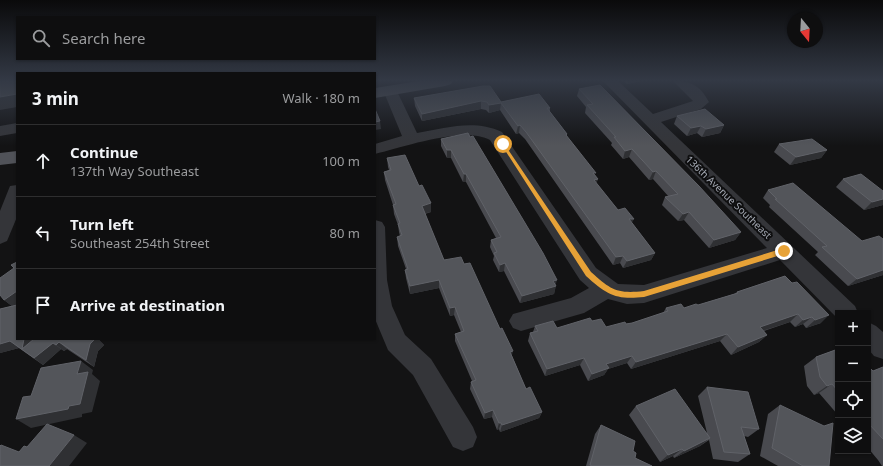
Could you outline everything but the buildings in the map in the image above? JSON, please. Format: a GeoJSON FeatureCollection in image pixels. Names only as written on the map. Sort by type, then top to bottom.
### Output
{"type":"FeatureCollection","features":[{"type":"Feature","properties":{"kind":"main road"},"geometry":{"type":"LineString","coordinates":[[0,160],[16,157]]}},
{"type":"Feature","properties":{"kind":"street"},"geometry":{"type":"LineString","coordinates":[[389,103],[411,139]]}},
{"type":"Feature","properties":{"kind":"street","name":"136th Avenue Southeast"},"geometry":{"type":"LineString","coordinates":[[632,103],[844,310]]}},
{"type":"Feature","properties":{"kind":"street"},"geometry":{"type":"LineString","coordinates":[[650,120],[696,106],[700,103]]}},
{"type":"Feature","properties":{"kind":"street"},"geometry":{"type":"LineString","coordinates":[[0,131],[16,128]]}},
{"type":"Feature","properties":{"kind":"street"},"geometry":{"type":"LineString","coordinates":[[376,149],[411,139],[467,129],[486,131],[496,136],[503,144],[588,274],[606,290],[628,296],[644,294],[784,251]]}},
{"type":"Feature","properties":{"kind":"street"},"geometry":{"type":"LineString","coordinates":[[0,236],[16,194]]}},
{"type":"Feature","properties":{"kind":"street"},"geometry":{"type":"LineString","coordinates":[[376,280],[381,306],[396,342],[422,367],[463,438]]}},
{"type":"Feature","properties":{"kind":"street"},"geometry":{"type":"LineString","coordinates":[[521,321],[576,306],[606,290]]}},
{"type":"Feature","properties":{"kind":"street"},"geometry":{"type":"LineString","coordinates":[[871,331],[883,325]]}},
{"type":"Feature","properties":{"kind":"street"},"geometry":{"type":"LineString","coordinates":[[871,335],[883,348]]}},
{"type":"Feature","properties":{"kind":"route"},"geometry":{"type":"LineString","coordinates":[[503,144],[588,274],[606,290],[628,296],[644,294],[784,251]]}}]}
